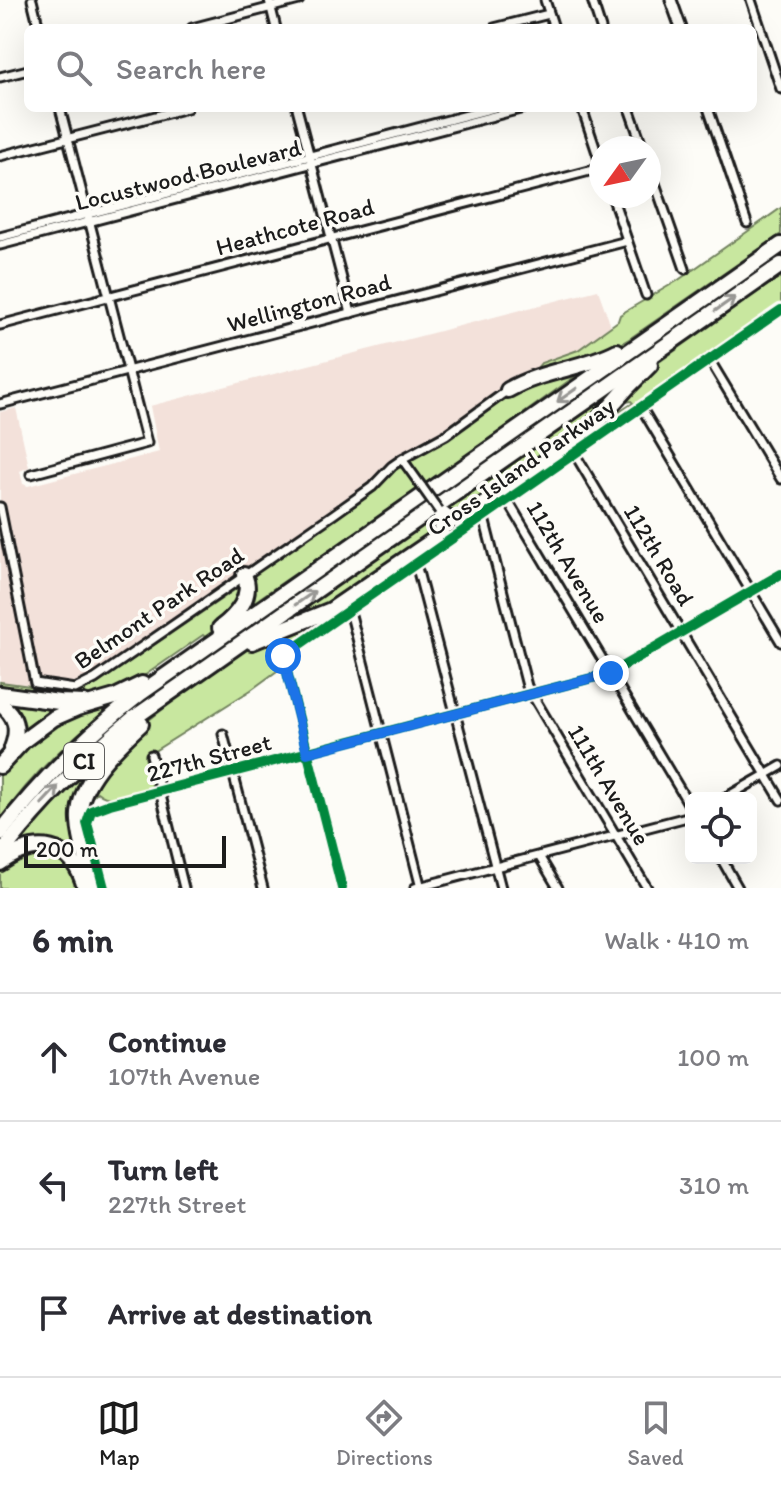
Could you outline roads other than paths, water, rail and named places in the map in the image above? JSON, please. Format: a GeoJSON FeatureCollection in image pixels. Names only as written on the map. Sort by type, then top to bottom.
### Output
{"type":"FeatureCollection","features":[{"type":"Feature","properties":{"kind":"highway","name":"Cross Island Parkway"},"geometry":{"type":"LineString","coordinates":[[0,833],[85,739],[132,700],[781,245]]}},
{"type":"Feature","properties":{"kind":"highway","name":"Cross Island Parkway"},"geometry":{"type":"LineString","coordinates":[[0,855],[47,799],[134,718],[781,265]]}},
{"type":"Feature","properties":{"kind":"highway"},"geometry":{"type":"LineString","coordinates":[[508,390],[533,378],[597,361],[677,318]]}},
{"type":"Feature","properties":{"kind":"highway"},"geometry":{"type":"LineString","coordinates":[[439,511],[451,520],[464,518],[573,442],[682,334]]}},
{"type":"Feature","properties":{"kind":"highway"},"geometry":{"type":"LineString","coordinates":[[218,658],[340,605],[438,537],[443,523],[439,511]]}},
{"type":"Feature","properties":{"kind":"highway"},"geometry":{"type":"LineString","coordinates":[[0,766],[10,753],[46,723],[69,711],[122,694],[186,661],[241,606],[247,590],[244,575]]}},
{"type":"Feature","properties":{"kind":"highway"},"geometry":{"type":"LineString","coordinates":[[93,888],[78,820],[85,790],[119,745],[183,683]]}},
{"type":"Feature","properties":{"kind":"highway"},"geometry":{"type":"LineString","coordinates":[[0,694],[92,703]]}},
{"type":"Feature","properties":{"kind":"highway"},"geometry":{"type":"LineString","coordinates":[[0,704],[10,712],[16,723],[10,753]]}},
{"type":"Feature","properties":{"kind":"highway"},"geometry":{"type":"LineString","coordinates":[[0,863],[24,850],[48,848],[71,861],[85,888]]}},
{"type":"Feature","properties":{"kind":"street"},"geometry":{"type":"LineString","coordinates":[[32,0],[38,24]]}},
{"type":"Feature","properties":{"kind":"street"},"geometry":{"type":"LineString","coordinates":[[205,24],[270,4],[299,0]]}},
{"type":"Feature","properties":{"kind":"street"},"geometry":{"type":"LineString","coordinates":[[545,0],[553,24]]}},
{"type":"Feature","properties":{"kind":"street"},"geometry":{"type":"LineString","coordinates":[[592,0],[600,24]]}},
{"type":"Feature","properties":{"kind":"street"},"geometry":{"type":"LineString","coordinates":[[671,0],[680,24]]}},
{"type":"Feature","properties":{"kind":"street"},"geometry":{"type":"LineString","coordinates":[[751,0],[781,89]]}},
{"type":"Feature","properties":{"kind":"street"},"geometry":{"type":"LineString","coordinates":[[270,4],[275,24]]}},
{"type":"Feature","properties":{"kind":"street"},"geometry":{"type":"LineString","coordinates":[[510,24],[549,14]]}},
{"type":"Feature","properties":{"kind":"street"},"geometry":{"type":"LineString","coordinates":[[757,40],[763,38]]}},
{"type":"Feature","properties":{"kind":"street"},"geometry":{"type":"LineString","coordinates":[[0,77],[24,71]]}},
{"type":"Feature","properties":{"kind":"street"},"geometry":{"type":"LineString","coordinates":[[31,474],[147,443],[61,112]]}},
{"type":"Feature","properties":{"kind":"street"},"geometry":{"type":"LineString","coordinates":[[0,156],[172,112]]}},
{"type":"Feature","properties":{"kind":"street"},"geometry":{"type":"LineString","coordinates":[[298,112],[351,313]]}},
{"type":"Feature","properties":{"kind":"street","name":"Locustwood Boulevard"},"geometry":{"type":"LineString","coordinates":[[444,125],[482,112]]}},
{"type":"Feature","properties":{"kind":"street","name":"Locustwood Boulevard"},"geometry":{"type":"LineString","coordinates":[[0,245],[89,218],[444,125],[505,112]]}},
{"type":"Feature","properties":{"kind":"street"},"geometry":{"type":"LineString","coordinates":[[583,112],[591,136]]}},
{"type":"Feature","properties":{"kind":"street"},"geometry":{"type":"LineString","coordinates":[[630,112],[639,136]]}},
{"type":"Feature","properties":{"kind":"street"},"geometry":{"type":"LineString","coordinates":[[709,112],[747,223]]}},
{"type":"Feature","properties":{"kind":"street","name":"Heathcote Road"},"geometry":{"type":"LineString","coordinates":[[0,325],[589,169]]}},
{"type":"Feature","properties":{"kind":"street"},"geometry":{"type":"LineString","coordinates":[[661,200],[685,269]]}},
{"type":"Feature","properties":{"kind":"street"},"geometry":{"type":"LineString","coordinates":[[616,208],[646,295]]}},
{"type":"Feature","properties":{"kind":"street","name":"Locustwood Boulevard"},"geometry":{"type":"LineString","coordinates":[[0,237],[89,218]]}},
{"type":"Feature","properties":{"kind":"street","name":"Wellington Road"},"geometry":{"type":"LineString","coordinates":[[0,404],[627,241]]}},
{"type":"Feature","properties":{"kind":"street","name":"Cross Island Parkway"},"geometry":{"type":"LineString","coordinates":[[307,753],[283,656],[709,359],[780,313]]}},
{"type":"Feature","properties":{"kind":"street"},"geometry":{"type":"LineString","coordinates":[[709,359],[781,479]]}},
{"type":"Feature","properties":{"kind":"street","name":"Belmont Park Road"},"geometry":{"type":"LineString","coordinates":[[0,507],[35,683],[75,689],[95,679],[372,487],[402,459],[446,435],[508,390]]}},
{"type":"Feature","properties":{"kind":"street"},"geometry":{"type":"LineString","coordinates":[[641,407],[781,642]]}},
{"type":"Feature","properties":{"kind":"street","name":"112th Road"},"geometry":{"type":"LineString","coordinates":[[575,454],[781,800]]}},
{"type":"Feature","properties":{"kind":"street"},"geometry":{"type":"LineString","coordinates":[[402,459],[439,511]]}},
{"type":"Feature","properties":{"kind":"street","name":"112th Avenue"},"geometry":{"type":"LineString","coordinates":[[508,501],[685,798]]}},
{"type":"Feature","properties":{"kind":"street","name":"111th Avenue"},"geometry":{"type":"LineString","coordinates":[[484,518],[527,686],[647,888]]}},
{"type":"Feature","properties":{"kind":"street"},"geometry":{"type":"LineString","coordinates":[[416,564],[501,888]]}},
{"type":"Feature","properties":{"kind":"street","name":"227th Street"},"geometry":{"type":"LineString","coordinates":[[104,888],[87,823],[91,811],[611,673],[781,574]]}},
{"type":"Feature","properties":{"kind":"street"},"geometry":{"type":"LineString","coordinates":[[350,611],[419,887],[685,818]]}},
{"type":"Feature","properties":{"kind":"street"},"geometry":{"type":"LineString","coordinates":[[223,734],[263,888]]}},
{"type":"Feature","properties":{"kind":"street"},"geometry":{"type":"LineString","coordinates":[[307,753],[342,888]]}},
{"type":"Feature","properties":{"kind":"street"},"geometry":{"type":"LineString","coordinates":[[151,755],[184,888]]}},
{"type":"Feature","properties":{"kind":"street"},"geometry":{"type":"LineString","coordinates":[[736,792],[781,766]]}},
{"type":"Feature","properties":{"kind":"street"},"geometry":{"type":"LineString","coordinates":[[539,856],[558,888]]}},
{"type":"Feature","properties":{"kind":"street"},"geometry":{"type":"LineString","coordinates":[[724,864],[738,888]]}}]}
